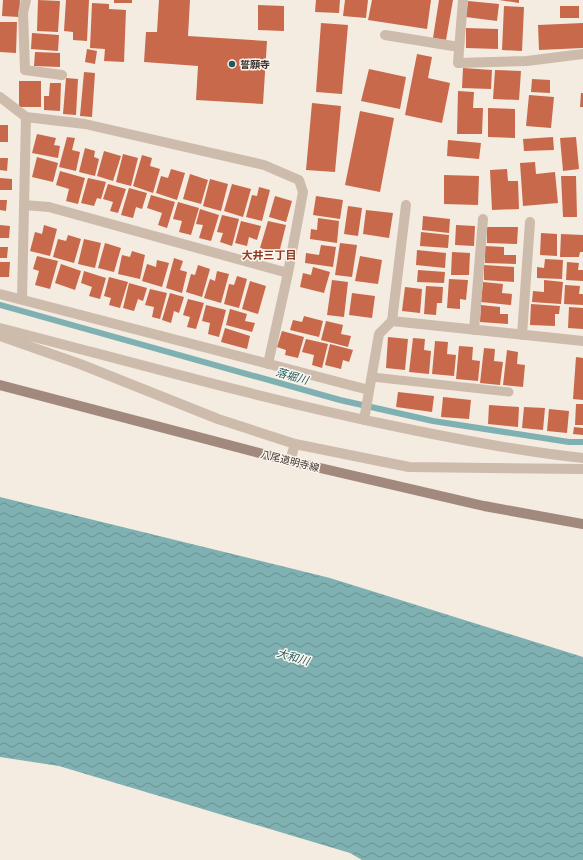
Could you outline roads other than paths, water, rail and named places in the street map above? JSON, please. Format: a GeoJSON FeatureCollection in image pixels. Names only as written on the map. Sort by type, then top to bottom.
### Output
{"type":"FeatureCollection","features":[{"type":"Feature","properties":{"kind":"main road","name":"八尾道明寺線"},"geometry":{"type":"LineString","coordinates":[[0,385],[290,461],[484,506],[583,524]]}},
{"type":"Feature","properties":{"kind":"street"},"geometry":{"type":"LineString","coordinates":[[26,0],[23,13],[25,70],[62,75]]}},
{"type":"Feature","properties":{"kind":"street"},"geometry":{"type":"LineString","coordinates":[[464,0],[458,63],[527,61],[583,54]]}},
{"type":"Feature","properties":{"kind":"street"},"geometry":{"type":"LineString","coordinates":[[385,35],[459,47]]}},
{"type":"Feature","properties":{"kind":"street"},"geometry":{"type":"LineString","coordinates":[[0,97],[26,117],[85,124],[264,165],[298,180],[304,192],[268,364]]}},
{"type":"Feature","properties":{"kind":"street"},"geometry":{"type":"LineString","coordinates":[[22,300],[26,117]]}},
{"type":"Feature","properties":{"kind":"street"},"geometry":{"type":"LineString","coordinates":[[24,205],[49,207],[288,273]]}},
{"type":"Feature","properties":{"kind":"street"},"geometry":{"type":"LineString","coordinates":[[365,416],[379,334],[392,321],[406,205]]}},
{"type":"Feature","properties":{"kind":"street"},"geometry":{"type":"LineString","coordinates":[[474,330],[483,218]]}},
{"type":"Feature","properties":{"kind":"street"},"geometry":{"type":"LineString","coordinates":[[522,335],[530,222]]}},
{"type":"Feature","properties":{"kind":"street"},"geometry":{"type":"LineString","coordinates":[[0,294],[268,364],[369,393]]}},
{"type":"Feature","properties":{"kind":"street"},"geometry":{"type":"LineString","coordinates":[[392,321],[583,341]]}},
{"type":"Feature","properties":{"kind":"street"},"geometry":{"type":"LineString","coordinates":[[0,328],[266,398],[365,416],[474,443],[583,458]]}},
{"type":"Feature","properties":{"kind":"street"},"geometry":{"type":"LineString","coordinates":[[0,336],[80,364],[218,419],[295,444],[409,467],[583,469]]}},
{"type":"Feature","properties":{"kind":"street"},"geometry":{"type":"LineString","coordinates":[[290,461],[295,444]]}},
{"type":"Feature","properties":{"kind":"lane"},"geometry":{"type":"LineString","coordinates":[[372,377],[509,392]]}},
{"type":"Feature","properties":{"kind":"water","name":"大和川"},"geometry":{"type":"Polygon","coordinates":[[[0,497],[330,578],[583,657],[583,860],[362,860],[350,853],[59,766],[0,757],[0,497]]]}},
{"type":"Feature","properties":{"kind":"waterway","name":"落堀川"},"geometry":{"type":"LineString","coordinates":[[0,305],[340,400],[433,421],[569,442],[583,442]]}},
{"type":"Feature","properties":{"kind":"place","name":"誓願寺"},"geometry":{"type":"Point","coordinates":[232,64]}},
{"type":"Feature","properties":{"kind":"district","name":"大井三丁目"},"geometry":{"type":"Point","coordinates":[269,255]}}]}
